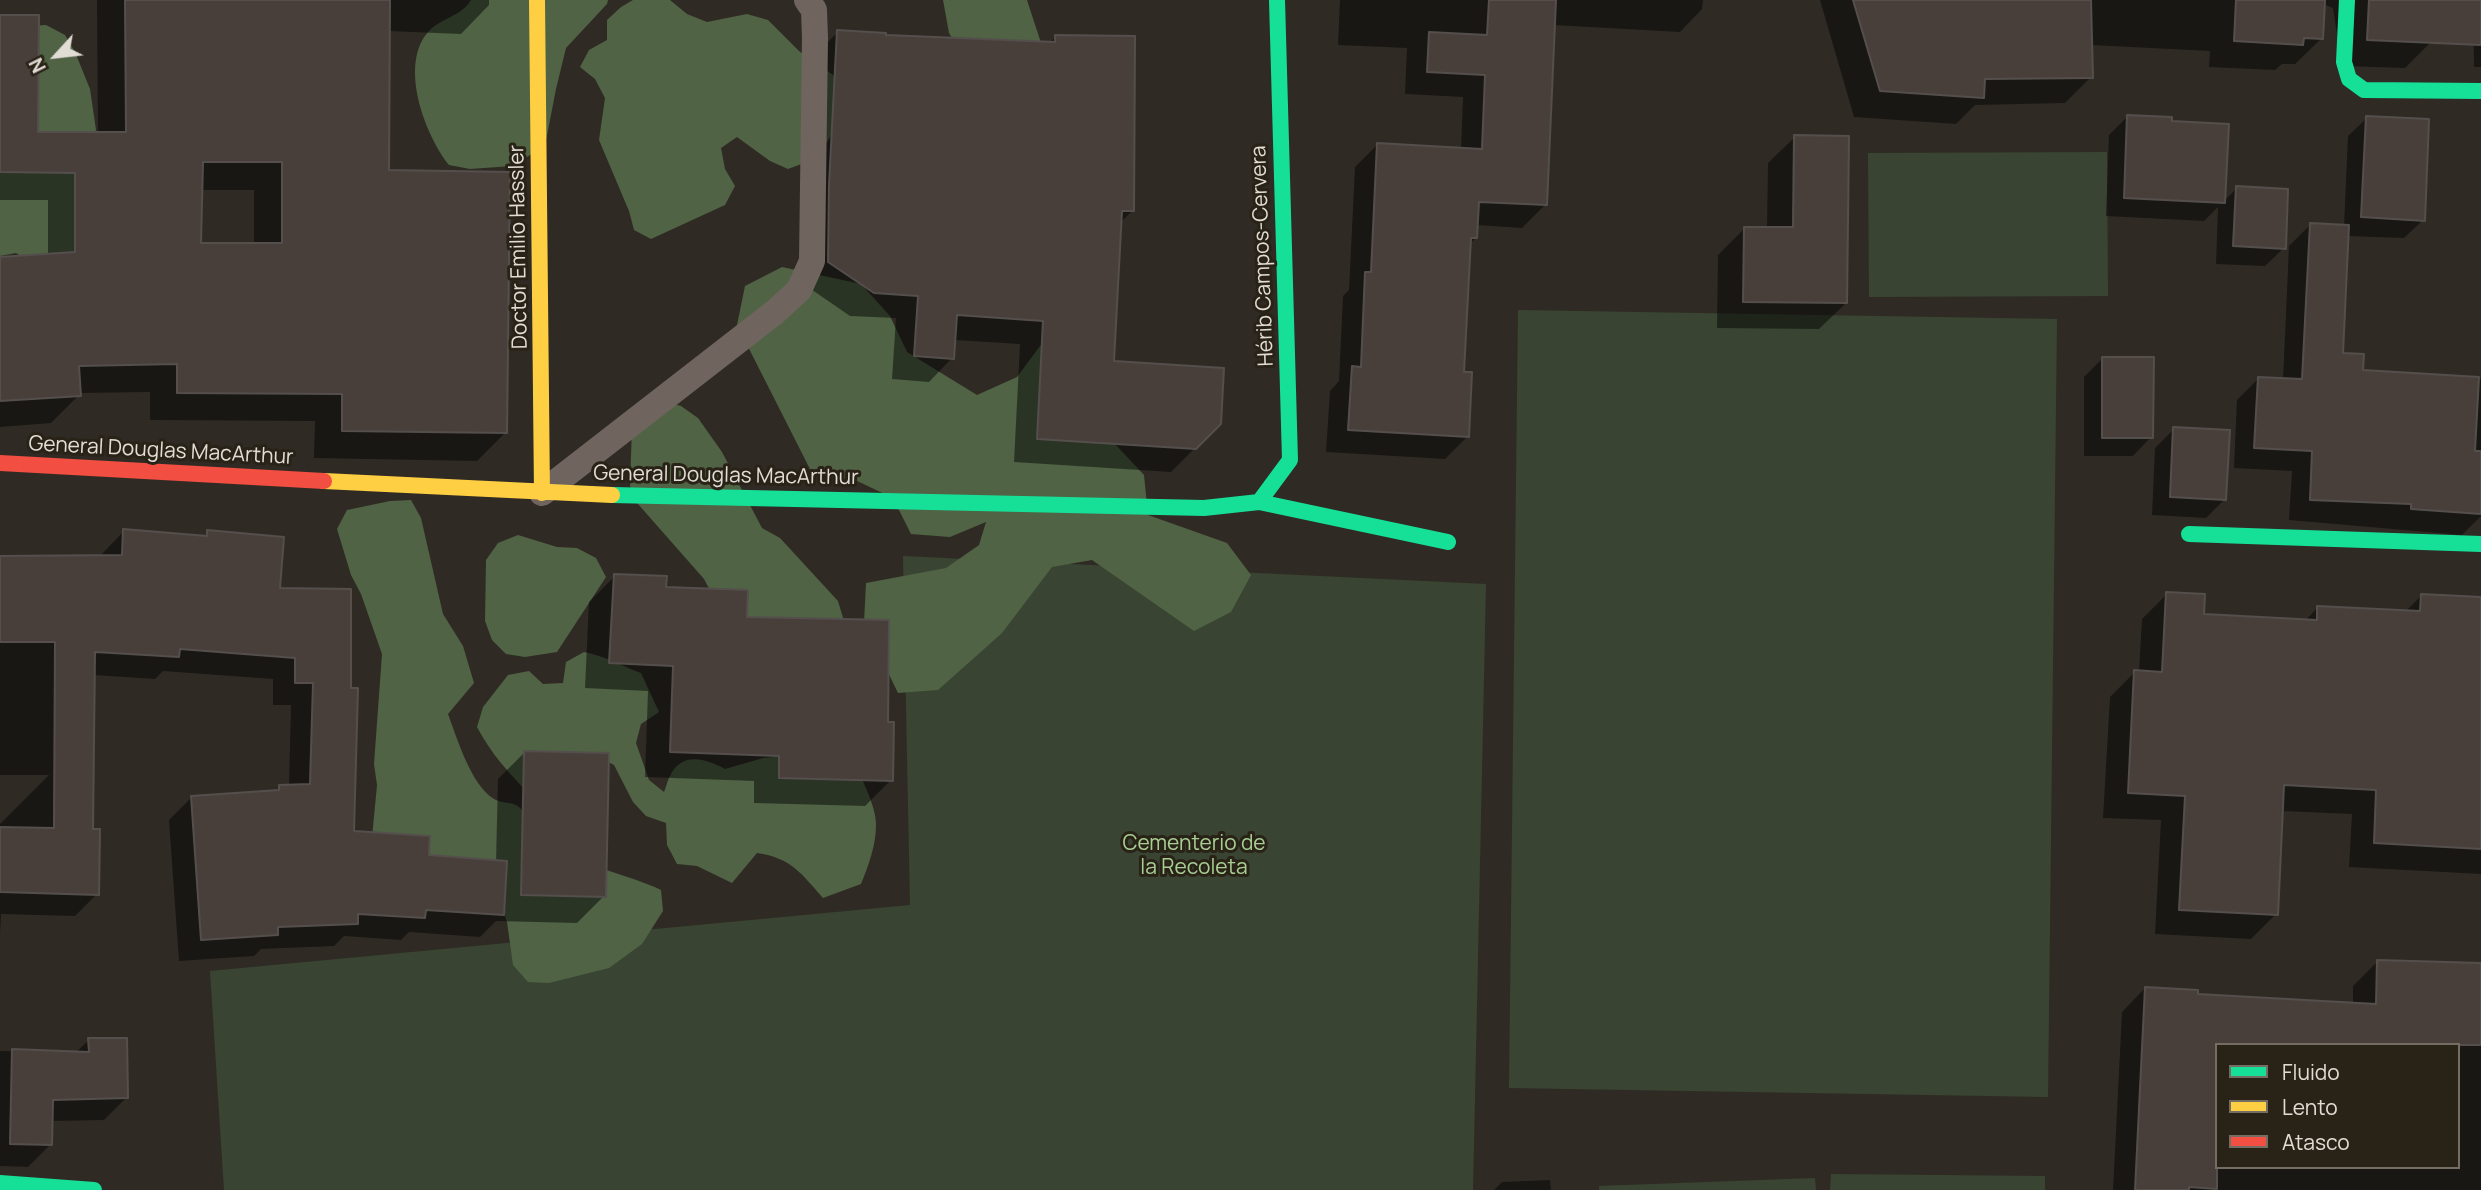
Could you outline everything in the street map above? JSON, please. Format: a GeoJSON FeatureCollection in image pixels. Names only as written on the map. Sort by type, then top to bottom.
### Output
{"type":"FeatureCollection","features":[{"type":"Feature","properties":{"kind":"street","name":"Doctor Emilio Hassler"},"geometry":{"type":"LineString","coordinates":[[537,0],[542,493]]}},
{"type":"Feature","properties":{"kind":"street","name":"Hérib Campos-Cervera"},"geometry":{"type":"LineString","coordinates":[[1259,502],[1290,460],[1277,0]]}},
{"type":"Feature","properties":{"kind":"street"},"geometry":{"type":"LineString","coordinates":[[2347,0],[2344,62],[2349,79],[2364,90],[2481,91]]}},
{"type":"Feature","properties":{"kind":"street","name":"General Douglas MacArthur"},"geometry":{"type":"LineString","coordinates":[[0,463],[542,493],[1204,508],[1259,502],[1448,542]]}},
{"type":"Feature","properties":{"kind":"street"},"geometry":{"type":"LineString","coordinates":[[2189,534],[2481,544]]}},
{"type":"Feature","properties":{"kind":"street"},"geometry":{"type":"LineString","coordinates":[[0,1183],[94,1190]]}},
{"type":"Feature","properties":{"kind":"lane"},"geometry":{"type":"LineString","coordinates":[[542,493],[700,372],[799,290],[812,261],[815,38],[814,10],[807,0]]}},
{"type":"Feature","properties":{"kind":"green space"},"geometry":{"type":"Polygon","coordinates":[[[471,0],[608,0],[566,48],[545,146],[512,166],[470,169],[449,165],[431,136],[418,99],[415,80],[420,45],[429,31],[462,10],[471,0]]]}},
{"type":"Feature","properties":{"kind":"green space"},"geometry":{"type":"Polygon","coordinates":[[[633,0],[670,0],[687,14],[707,22],[747,14],[768,20],[799,51],[833,75],[844,92],[846,113],[823,148],[807,162],[788,169],[770,161],[737,137],[721,148],[725,169],[735,186],[725,205],[651,239],[634,230],[629,211],[599,140],[605,98],[595,79],[580,67],[589,50],[607,40],[607,20],[633,0]]]}},
{"type":"Feature","properties":{"kind":"green space"},"geometry":{"type":"Polygon","coordinates":[[[943,0],[1027,0],[1042,46],[971,69],[949,33],[943,0]]]}},
{"type":"Feature","properties":{"kind":"green space"},"geometry":{"type":"Polygon","coordinates":[[[46,25],[65,35],[90,89],[96,130],[79,167],[153,272],[32,264],[16,253],[0,256],[0,150],[27,26],[46,25]]]}},
{"type":"Feature","properties":{"kind":"green space"},"geometry":{"type":"Polygon","coordinates":[[[2107,152],[2108,296],[1869,297],[1868,153],[2107,152]]]}},
{"type":"Feature","properties":{"kind":"green space"},"geometry":{"type":"Polygon","coordinates":[[[782,267],[861,284],[890,316],[907,352],[977,395],[1017,377],[1040,346],[1075,328],[1114,443],[1144,475],[1148,515],[1227,543],[1251,575],[1231,612],[1194,631],[1092,560],[1052,567],[1002,633],[938,690],[898,693],[864,623],[866,583],[946,568],[979,545],[986,522],[950,537],[911,534],[893,498],[855,480],[813,475],[737,325],[745,286],[782,267]]]}},
{"type":"Feature","properties":{"kind":"green space"},"geometry":{"type":"Polygon","coordinates":[[[1518,310],[2057,319],[2048,1097],[1509,1088],[1518,310]]]}},
{"type":"Feature","properties":{"kind":"green space"},"geometry":{"type":"Polygon","coordinates":[[[660,400],[681,406],[698,418],[722,452],[762,528],[780,538],[838,601],[844,621],[836,640],[723,615],[704,579],[638,504],[630,486],[632,426],[660,400]]]}},
{"type":"Feature","properties":{"kind":"green space"},"geometry":{"type":"Polygon","coordinates":[[[411,500],[421,518],[443,614],[463,646],[474,683],[448,714],[478,783],[494,799],[519,807],[552,841],[569,853],[594,866],[661,890],[663,911],[642,944],[609,968],[549,983],[528,982],[513,965],[507,922],[500,903],[371,848],[377,785],[374,764],[382,654],[361,594],[351,575],[337,529],[347,510],[390,501],[411,500]]]}},
{"type":"Feature","properties":{"kind":"green space"},"geometry":{"type":"Polygon","coordinates":[[[518,535],[557,547],[577,548],[596,558],[606,577],[557,652],[525,657],[506,654],[492,640],[485,621],[486,560],[498,543],[518,535]]]}},
{"type":"Feature","properties":{"kind":"green space","name":"Cementerio de la Recoleta"},"geometry":{"type":"Polygon","coordinates":[[[903,556],[1486,584],[1473,1190],[224,1190],[210,971],[910,905],[903,556]]]}},
{"type":"Feature","properties":{"kind":"green space"},"geometry":{"type":"Polygon","coordinates":[[[584,652],[641,673],[659,712],[641,724],[636,743],[649,780],[664,792],[675,768],[688,760],[702,760],[725,769],[763,758],[847,750],[866,787],[875,817],[873,848],[861,884],[823,898],[787,863],[757,853],[732,883],[697,866],[677,864],[667,845],[666,823],[646,816],[633,802],[614,765],[595,755],[531,796],[508,772],[482,737],[477,727],[483,707],[508,675],[529,671],[543,684],[563,683],[566,662],[584,652]]]}},
{"type":"Feature","properties":{"kind":"green space"},"geometry":{"type":"Polygon","coordinates":[[[1831,1174],[2045,1176],[2045,1190],[1830,1190],[1831,1174]]]}},
{"type":"Feature","properties":{"kind":"green space"},"geometry":{"type":"Polygon","coordinates":[[[1815,1178],[1816,1190],[1599,1190],[1599,1186],[1815,1178]]]}},
{"type":"Feature","properties":{"kind":"building"},"geometry":{"type":"Polygon","coordinates":[[[125,0],[390,0],[389,170],[510,172],[507,433],[342,431],[342,394],[177,393],[177,364],[79,366],[81,396],[0,401],[0,257],[75,252],[75,173],[0,172],[0,15],[39,15],[38,132],[126,132],[125,0]],[[203,162],[201,243],[282,243],[282,162],[203,162]]]}},
{"type":"Feature","properties":{"kind":"building"},"geometry":{"type":"Polygon","coordinates":[[[1489,0],[1556,0],[1547,205],[1479,202],[1477,238],[1471,238],[1464,372],[1472,372],[1469,437],[1348,430],[1352,366],[1361,367],[1365,272],[1371,272],[1377,143],[1482,149],[1485,75],[1427,72],[1429,32],[1487,35],[1489,0]]]}},
{"type":"Feature","properties":{"kind":"building"},"geometry":{"type":"Polygon","coordinates":[[[1853,0],[2091,0],[2093,78],[1985,79],[1984,98],[1880,91],[1853,0]]]}},
{"type":"Feature","properties":{"kind":"building"},"geometry":{"type":"Polygon","coordinates":[[[2236,0],[2325,0],[2323,39],[2304,38],[2303,45],[2234,41],[2236,0]]]}},
{"type":"Feature","properties":{"kind":"building"},"geometry":{"type":"Polygon","coordinates":[[[2369,0],[2481,0],[2481,45],[2367,40],[2369,0]]]}},
{"type":"Feature","properties":{"kind":"building"},"geometry":{"type":"Polygon","coordinates":[[[837,30],[886,35],[1055,42],[1055,35],[1135,36],[1134,211],[1122,211],[1114,361],[1224,368],[1221,424],[1196,449],[1037,439],[1043,321],[957,315],[954,359],[914,356],[918,296],[874,293],[828,262],[837,30]]]}},
{"type":"Feature","properties":{"kind":"building"},"geometry":{"type":"Polygon","coordinates":[[[2127,115],[2229,124],[2225,203],[2124,198],[2127,115]]]}},
{"type":"Feature","properties":{"kind":"building"},"geometry":{"type":"Polygon","coordinates":[[[2366,116],[2429,119],[2425,221],[2361,217],[2366,116]]]}},
{"type":"Feature","properties":{"kind":"building"},"geometry":{"type":"Polygon","coordinates":[[[1794,135],[1849,136],[1847,303],[1743,302],[1744,227],[1793,227],[1794,135]]]}},
{"type":"Feature","properties":{"kind":"building"},"geometry":{"type":"Polygon","coordinates":[[[2236,186],[2288,189],[2286,249],[2233,246],[2236,186]]]}},
{"type":"Feature","properties":{"kind":"building"},"geometry":{"type":"Polygon","coordinates":[[[2310,223],[2349,225],[2343,353],[2364,354],[2363,370],[2479,377],[2475,451],[2481,451],[2481,514],[2411,509],[2411,504],[2310,500],[2312,451],[2254,448],[2258,377],[2302,379],[2310,223]]]}},
{"type":"Feature","properties":{"kind":"building"},"geometry":{"type":"Polygon","coordinates":[[[2102,357],[2154,357],[2153,438],[2102,438],[2102,357]]]}},
{"type":"Feature","properties":{"kind":"building"},"geometry":{"type":"Polygon","coordinates":[[[2173,427],[2230,430],[2226,500],[2170,497],[2173,427]]]}},
{"type":"Feature","properties":{"kind":"building"},"geometry":{"type":"Polygon","coordinates":[[[123,529],[207,536],[207,530],[284,537],[280,588],[351,589],[351,688],[358,688],[354,831],[430,836],[429,855],[507,861],[504,915],[426,910],[425,918],[358,914],[358,924],[278,927],[278,935],[201,940],[191,796],[279,790],[279,785],[310,784],[313,683],[295,683],[295,658],[180,649],[179,657],[95,652],[93,829],[100,829],[99,895],[0,892],[0,827],[54,828],[55,642],[0,642],[0,556],[122,555],[123,529]]]}},
{"type":"Feature","properties":{"kind":"building"},"geometry":{"type":"Polygon","coordinates":[[[614,574],[667,576],[666,587],[748,590],[747,617],[889,620],[888,722],[894,722],[893,781],[779,778],[779,756],[670,752],[673,666],[609,663],[614,574]]]}},
{"type":"Feature","properties":{"kind":"building"},"geometry":{"type":"Polygon","coordinates":[[[2166,592],[2205,594],[2204,614],[2317,620],[2317,606],[2420,611],[2421,594],[2481,597],[2481,849],[2374,843],[2376,790],[2284,785],[2278,915],[2179,910],[2185,796],[2128,793],[2134,670],[2162,672],[2166,592]]]}},
{"type":"Feature","properties":{"kind":"building"},"geometry":{"type":"Polygon","coordinates":[[[524,751],[609,753],[606,897],[521,895],[524,751]]]}},
{"type":"Feature","properties":{"kind":"building"},"geometry":{"type":"Polygon","coordinates":[[[2377,960],[2481,963],[2481,1045],[2215,1043],[2217,1189],[2189,1187],[2189,1190],[2135,1190],[2145,987],[2198,990],[2198,994],[2376,1004],[2377,960]]]}},
{"type":"Feature","properties":{"kind":"building"},"geometry":{"type":"Polygon","coordinates":[[[88,1038],[127,1038],[128,1098],[53,1100],[52,1145],[10,1144],[12,1049],[89,1052],[88,1038]]]}},
{"type":"Feature","properties":{"kind":"traffic: fast"},"geometry":{"type":"LineString","coordinates":[[1259,502],[1290,460],[1277,0]]}},
{"type":"Feature","properties":{"kind":"traffic: fast"},"geometry":{"type":"LineString","coordinates":[[2347,0],[2344,62],[2349,79],[2364,90],[2481,91]]}},
{"type":"Feature","properties":{"kind":"traffic: fast"},"geometry":{"type":"LineString","coordinates":[[612,495],[1204,508],[1259,502],[1448,542]]}},
{"type":"Feature","properties":{"kind":"traffic: fast"},"geometry":{"type":"LineString","coordinates":[[2189,534],[2481,544]]}},
{"type":"Feature","properties":{"kind":"traffic: fast"},"geometry":{"type":"LineString","coordinates":[[0,1183],[94,1190]]}},
{"type":"Feature","properties":{"kind":"traffic: slow"},"geometry":{"type":"LineString","coordinates":[[537,0],[542,493]]}},
{"type":"Feature","properties":{"kind":"traffic: slow"},"geometry":{"type":"LineString","coordinates":[[324,481],[612,495]]}},
{"type":"Feature","properties":{"kind":"traffic: jam"},"geometry":{"type":"LineString","coordinates":[[0,463],[324,481]]}}]}
